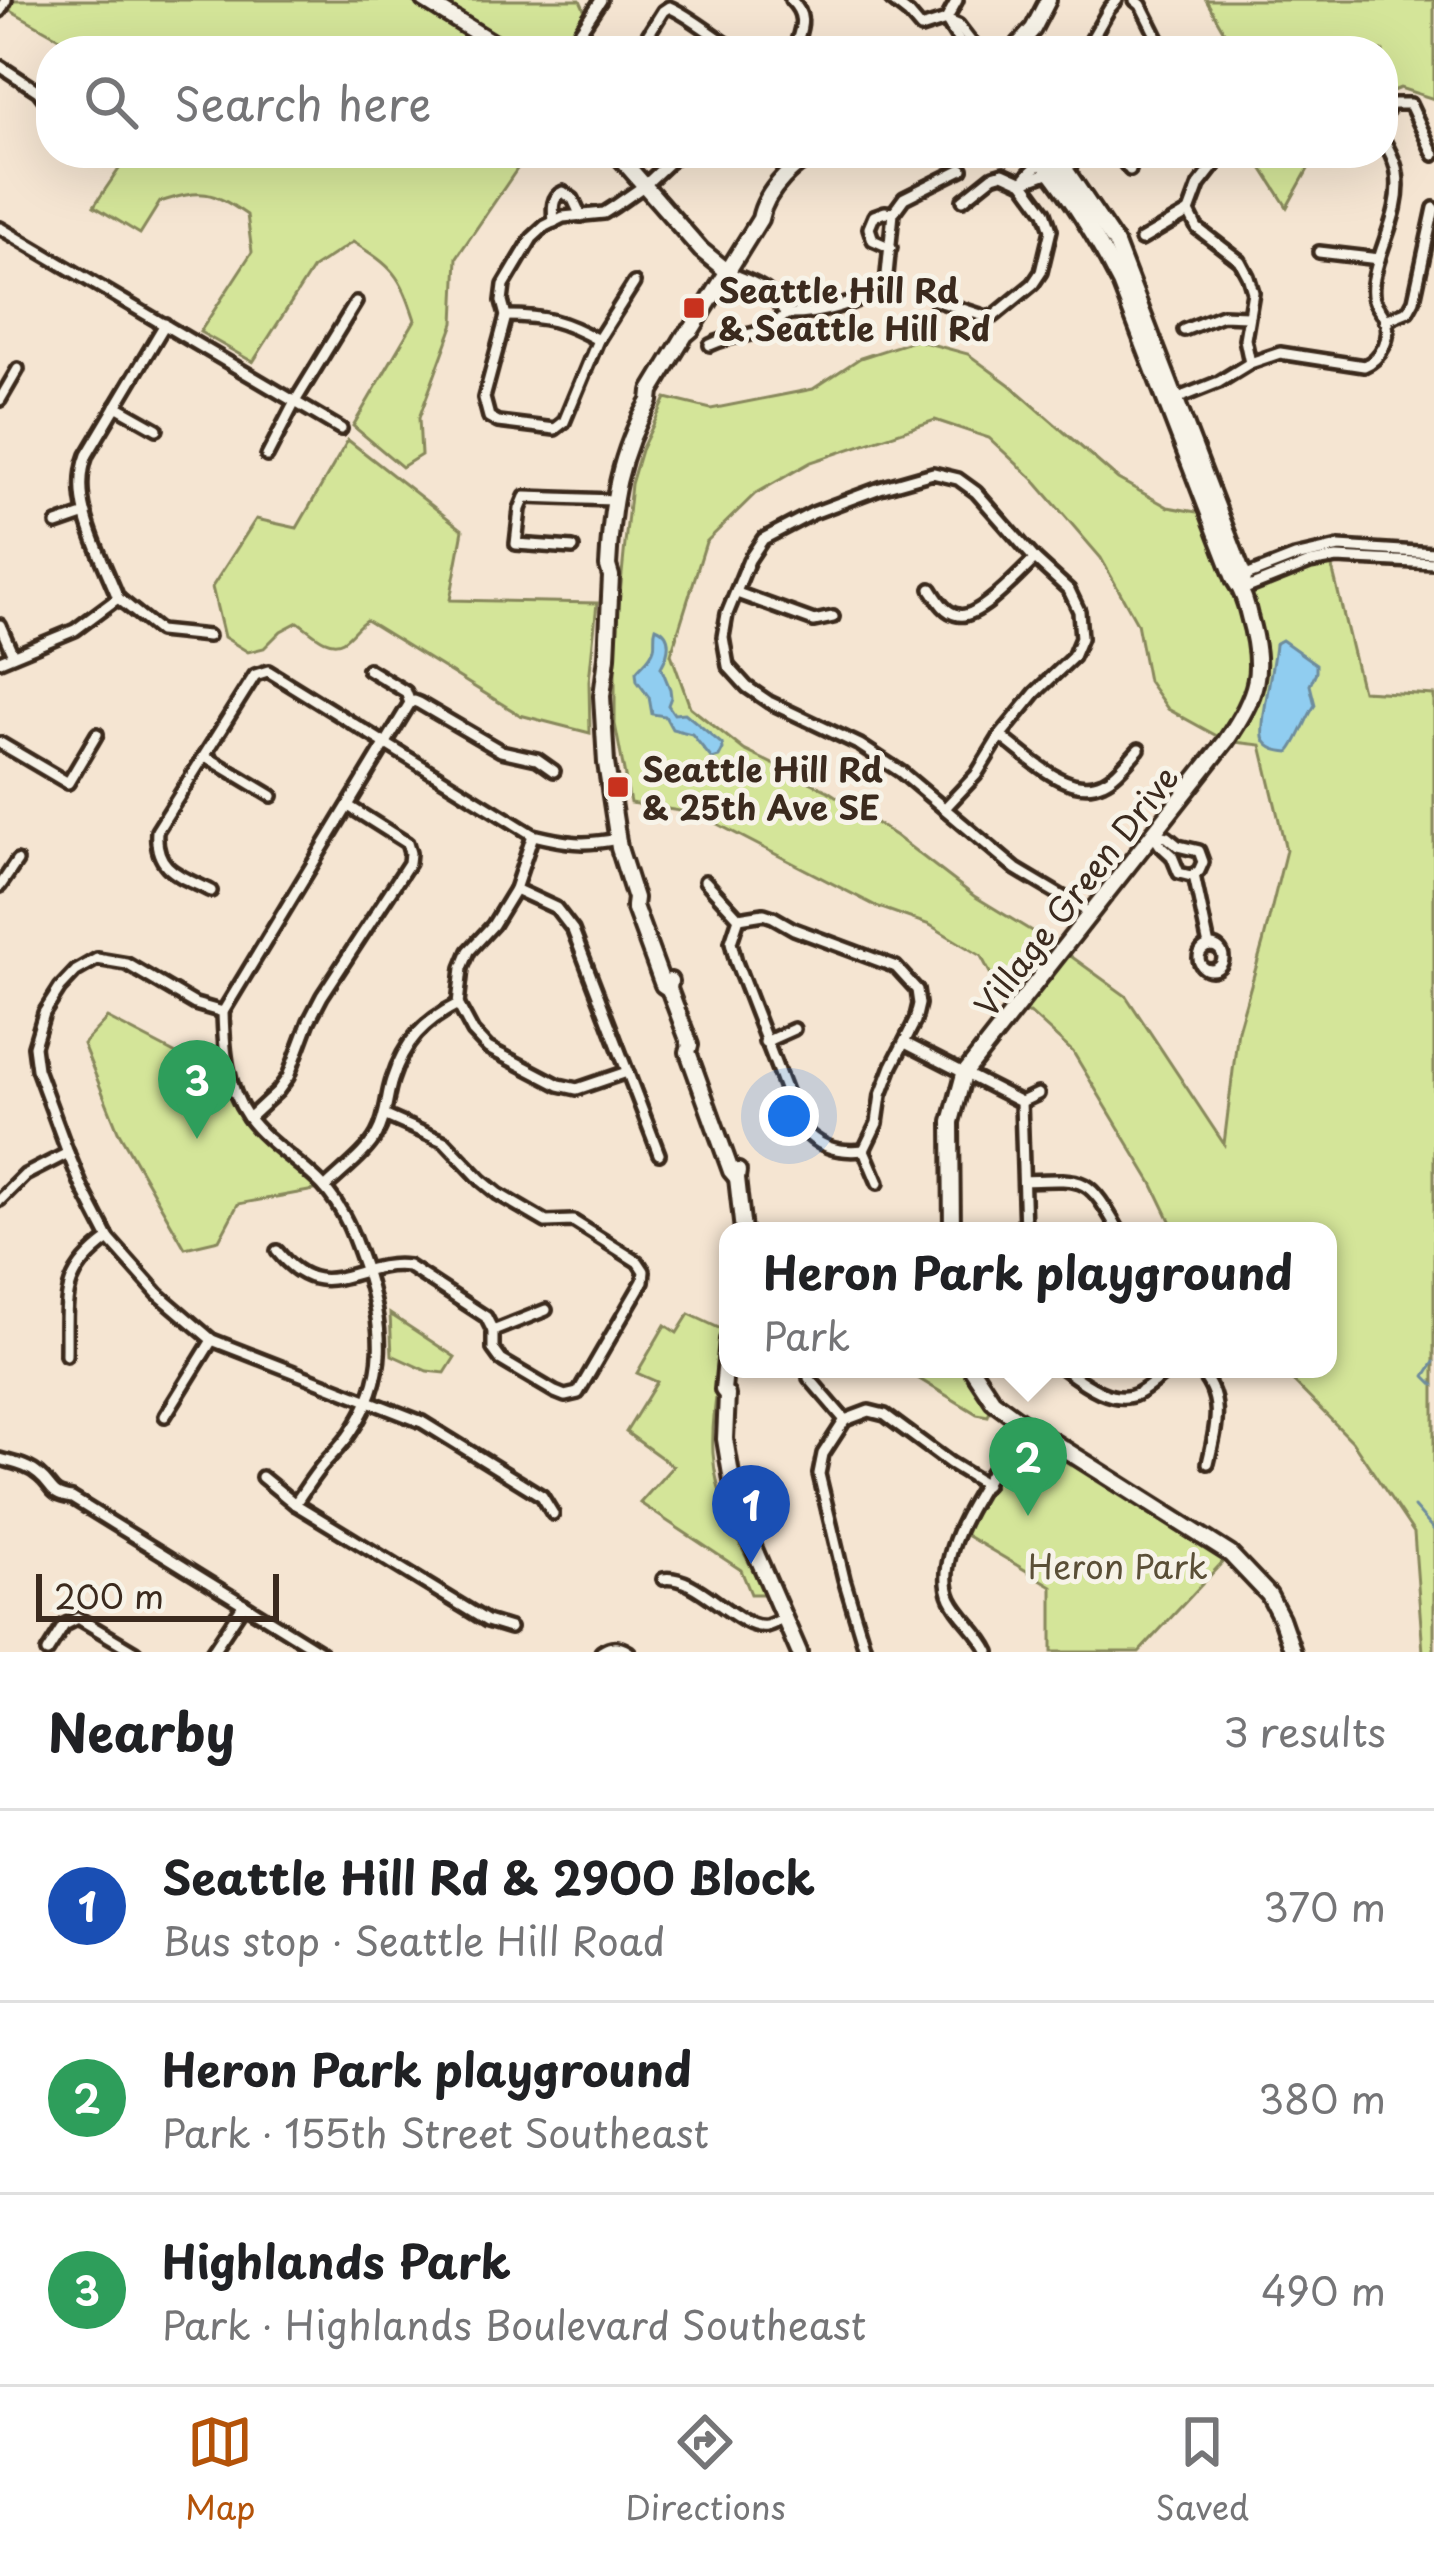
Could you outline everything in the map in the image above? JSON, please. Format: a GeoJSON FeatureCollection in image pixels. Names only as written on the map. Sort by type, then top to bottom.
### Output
{"type":"FeatureCollection","features":[{"type":"Feature","properties":{"kind":"street"},"geometry":{"type":"LineString","coordinates":[[0,11],[6,0]]}},
{"type":"Feature","properties":{"kind":"street"},"geometry":{"type":"LineString","coordinates":[[424,0],[482,36]]}},
{"type":"Feature","properties":{"kind":"street"},"geometry":{"type":"LineString","coordinates":[[577,36],[601,0]]}},
{"type":"Feature","properties":{"kind":"street"},"geometry":{"type":"LineString","coordinates":[[791,0],[804,22],[799,36]]}},
{"type":"Feature","properties":{"kind":"street"},"geometry":{"type":"LineString","coordinates":[[891,0],[921,28],[946,20],[966,36]]}},
{"type":"Feature","properties":{"kind":"street"},"geometry":{"type":"LineString","coordinates":[[946,20],[957,0]]}},
{"type":"Feature","properties":{"kind":"street"},"geometry":{"type":"LineString","coordinates":[[1027,36],[1048,0]]}},
{"type":"Feature","properties":{"kind":"street"},"geometry":{"type":"LineString","coordinates":[[1094,36],[1118,0]]}},
{"type":"Feature","properties":{"kind":"street"},"geometry":{"type":"LineString","coordinates":[[1135,0],[1157,36]]}},
{"type":"Feature","properties":{"kind":"street"},"geometry":{"type":"LineString","coordinates":[[647,36],[669,7],[712,36]]}},
{"type":"Feature","properties":{"kind":"street"},"geometry":{"type":"LineString","coordinates":[[946,20],[956,36]]}},
{"type":"Feature","properties":{"kind":"street"},"geometry":{"type":"LineString","coordinates":[[0,66],[36,91]]}},
{"type":"Feature","properties":{"kind":"street"},"geometry":{"type":"LineString","coordinates":[[1398,104],[1409,104],[1434,154]]}},
{"type":"Feature","properties":{"kind":"street"},"geometry":{"type":"LineString","coordinates":[[630,168],[700,250],[728,272],[772,293],[786,314]]}},
{"type":"Feature","properties":{"kind":"street"},"geometry":{"type":"LineString","coordinates":[[634,283],[598,340],[564,422],[555,429],[489,417],[484,398],[506,316],[504,285],[532,238],[563,217],[604,213],[663,168]]}},
{"type":"Feature","properties":{"kind":"street"},"geometry":{"type":"LineString","coordinates":[[742,1222],[736,1178],[617,839],[602,696],[608,566],[613,500],[630,440],[760,220],[809,168]]}},
{"type":"Feature","properties":{"kind":"street"},"geometry":{"type":"LineString","coordinates":[[1023,182],[1038,168]]}},
{"type":"Feature","properties":{"kind":"street","name":"Village Green Drive"},"geometry":{"type":"LineString","coordinates":[[1057,168],[1120,284],[1240,583]]}},
{"type":"Feature","properties":{"kind":"street","name":"Village Green Drive"},"geometry":{"type":"LineString","coordinates":[[952,1222],[951,1122],[964,1073],[1226,741],[1249,707],[1257,680],[1258,646],[1240,583],[1176,399],[1116,244],[1059,168]]}},
{"type":"Feature","properties":{"kind":"street"},"geometry":{"type":"LineString","coordinates":[[1141,240],[1189,212],[1199,185],[1212,168]]}},
{"type":"Feature","properties":{"kind":"street"},"geometry":{"type":"LineString","coordinates":[[1176,399],[1280,352],[1364,366],[1373,362],[1386,340],[1386,320],[1373,302],[1373,284],[1389,235],[1395,168]]}},
{"type":"Feature","properties":{"kind":"street"},"geometry":{"type":"LineString","coordinates":[[710,345],[763,332],[786,314],[873,294],[886,285],[893,213],[904,198],[962,169]]}},
{"type":"Feature","properties":{"kind":"street"},"geometry":{"type":"LineString","coordinates":[[935,301],[994,316],[1041,272],[1051,230],[1045,212],[1023,182],[1003,173],[993,176],[963,200]]}},
{"type":"Feature","properties":{"kind":"street"},"geometry":{"type":"LineString","coordinates":[[554,221],[554,202],[563,192],[573,199],[581,216]]}},
{"type":"Feature","properties":{"kind":"street"},"geometry":{"type":"LineString","coordinates":[[1386,320],[1408,311],[1414,300],[1434,208]]}},
{"type":"Feature","properties":{"kind":"street"},"geometry":{"type":"LineString","coordinates":[[1189,212],[1197,228],[1240,260],[1253,292],[1245,339],[1250,363]]}},
{"type":"Feature","properties":{"kind":"street"},"geometry":{"type":"LineString","coordinates":[[891,248],[873,239],[868,228],[874,216],[893,213]]}},
{"type":"Feature","properties":{"kind":"street"},"geometry":{"type":"LineString","coordinates":[[0,228],[341,428]]}},
{"type":"Feature","properties":{"kind":"street"},"geometry":{"type":"LineString","coordinates":[[1319,252],[1379,259]]}},
{"type":"Feature","properties":{"kind":"street"},"geometry":{"type":"LineString","coordinates":[[267,456],[356,302]]}},
{"type":"Feature","properties":{"kind":"street"},"geometry":{"type":"LineString","coordinates":[[1184,330],[1222,315],[1247,316]]}},
{"type":"Feature","properties":{"kind":"street"},"geometry":{"type":"LineString","coordinates":[[506,316],[546,317],[598,340]]}},
{"type":"Feature","properties":{"kind":"street"},"geometry":{"type":"LineString","coordinates":[[166,324],[87,455],[80,487],[118,598],[159,631],[208,636]]}},
{"type":"Feature","properties":{"kind":"street"},"geometry":{"type":"LineString","coordinates":[[0,400],[18,369]]}},
{"type":"Feature","properties":{"kind":"street"},"geometry":{"type":"LineString","coordinates":[[116,406],[157,429]]}},
{"type":"Feature","properties":{"kind":"street"},"geometry":{"type":"LineString","coordinates":[[945,808],[976,775],[1035,693],[1073,657],[1082,638],[1079,611],[1069,590],[1035,560],[976,492],[958,479],[933,473],[812,513],[764,539],[749,560],[727,614],[723,638],[728,666],[769,703],[860,746],[902,772],[1016,869],[1090,913]]}},
{"type":"Feature","properties":{"kind":"street"},"geometry":{"type":"LineString","coordinates":[[572,548],[516,544],[525,497],[613,500]]}},
{"type":"Feature","properties":{"kind":"street"},"geometry":{"type":"LineString","coordinates":[[57,524],[86,514]]}},
{"type":"Feature","properties":{"kind":"street"},"geometry":{"type":"LineString","coordinates":[[1240,583],[1295,557],[1340,547],[1434,553]]}},
{"type":"Feature","properties":{"kind":"street"},"geometry":{"type":"LineString","coordinates":[[1240,583],[1344,556],[1434,563]]}},
{"type":"Feature","properties":{"kind":"street"},"geometry":{"type":"LineString","coordinates":[[931,589],[953,615],[968,616],[1035,560]]}},
{"type":"Feature","properties":{"kind":"street"},"geometry":{"type":"LineString","coordinates":[[737,593],[814,621],[833,617]]}},
{"type":"Feature","properties":{"kind":"street"},"geometry":{"type":"LineString","coordinates":[[0,661],[75,630],[118,598]]}},
{"type":"Feature","properties":{"kind":"street"},"geometry":{"type":"LineString","coordinates":[[0,625],[13,655]]}},
{"type":"Feature","properties":{"kind":"street"},"geometry":{"type":"LineString","coordinates":[[368,669],[406,692],[412,702],[501,751],[537,759],[554,771]]}},
{"type":"Feature","properties":{"kind":"street"},"geometry":{"type":"LineString","coordinates":[[211,891],[164,865],[157,831],[261,671],[268,671],[533,835],[588,845],[617,839]]}},
{"type":"Feature","properties":{"kind":"street"},"geometry":{"type":"LineString","coordinates":[[295,1504],[354,1428],[368,1400],[381,1345],[375,1300],[351,1228],[325,1188],[249,1118],[233,1088],[224,1051],[223,1012],[412,702]]}},
{"type":"Feature","properties":{"kind":"street"},"geometry":{"type":"LineString","coordinates":[[0,743],[68,783],[97,734]]}},
{"type":"Feature","properties":{"kind":"street"},"geometry":{"type":"LineString","coordinates":[[1000,736],[1061,780],[1080,787],[1108,781],[1139,749]]}},
{"type":"Feature","properties":{"kind":"street"},"geometry":{"type":"LineString","coordinates":[[206,756],[272,796]]}},
{"type":"Feature","properties":{"kind":"street"},"geometry":{"type":"LineString","coordinates":[[249,1118],[288,1077],[309,1021],[409,863],[407,843],[350,807]]}},
{"type":"Feature","properties":{"kind":"street"},"geometry":{"type":"LineString","coordinates":[[1153,834],[1199,850],[1203,862],[1199,871],[1185,876],[1177,871],[1172,856],[1153,834]]}},
{"type":"Feature","properties":{"kind":"street"},"geometry":{"type":"LineString","coordinates":[[533,835],[515,889],[493,925],[469,951],[458,1004],[488,1048],[559,1085],[577,1089],[627,1072]]}},
{"type":"Feature","properties":{"kind":"street"},"geometry":{"type":"LineString","coordinates":[[0,886],[17,861]]}},
{"type":"Feature","properties":{"kind":"street"},"geometry":{"type":"LineString","coordinates":[[1194,875],[1209,946]]}},
{"type":"Feature","properties":{"kind":"street"},"geometry":{"type":"LineString","coordinates":[[705,881],[740,918]]}},
{"type":"Feature","properties":{"kind":"street"},"geometry":{"type":"LineString","coordinates":[[515,889],[556,908],[573,930],[659,1154]]}},
{"type":"Feature","properties":{"kind":"street"},"geometry":{"type":"LineString","coordinates":[[740,918],[764,914],[896,967],[917,990],[920,1004],[886,1081],[878,1123],[864,1150]]}},
{"type":"Feature","properties":{"kind":"street"},"geometry":{"type":"LineString","coordinates":[[740,918],[731,942],[792,1112],[807,1135],[843,1153],[864,1150]]}},
{"type":"Feature","properties":{"kind":"street"},"geometry":{"type":"LineString","coordinates":[[223,1012],[195,1004],[127,964],[97,959],[76,971],[44,1013],[36,1030],[37,1069],[82,1187],[110,1239],[158,1294],[212,1340],[422,1422],[542,1496],[553,1514]]}},
{"type":"Feature","properties":{"kind":"street"},"geometry":{"type":"LineString","coordinates":[[325,1188],[374,1141],[386,1116],[392,1081],[416,1034],[432,1017],[458,1004]]}},
{"type":"Feature","properties":{"kind":"street"},"geometry":{"type":"LineString","coordinates":[[765,1042],[794,1029]]}},
{"type":"Feature","properties":{"kind":"street"},"geometry":{"type":"LineString","coordinates":[[904,1043],[1022,1102]]}},
{"type":"Feature","properties":{"kind":"street"},"geometry":{"type":"LineString","coordinates":[[1022,1102],[1039,1094]]}},
{"type":"Feature","properties":{"kind":"street"},"geometry":{"type":"LineString","coordinates":[[1022,1102],[1025,1222]]}},
{"type":"Feature","properties":{"kind":"street"},"geometry":{"type":"LineString","coordinates":[[277,1251],[304,1275],[325,1280],[395,1264],[408,1267],[486,1317],[501,1360],[555,1392],[578,1393],[643,1280],[638,1262],[573,1221],[546,1222],[498,1194],[445,1142],[386,1116]]}},
{"type":"Feature","properties":{"kind":"street"},"geometry":{"type":"LineString","coordinates":[[864,1150],[878,1183]]}},
{"type":"Feature","properties":{"kind":"street"},"geometry":{"type":"LineString","coordinates":[[2,1194],[25,1175],[68,1153]]}},
{"type":"Feature","properties":{"kind":"street"},"geometry":{"type":"LineString","coordinates":[[1025,1181],[1072,1178],[1086,1184],[1098,1194],[1114,1222]]}},
{"type":"Feature","properties":{"kind":"street"},"geometry":{"type":"LineString","coordinates":[[66,1355],[69,1285],[84,1259],[110,1239]]}},
{"type":"Feature","properties":{"kind":"street"},"geometry":{"type":"LineString","coordinates":[[493,1331],[546,1310]]}},
{"type":"Feature","properties":{"kind":"street"},"geometry":{"type":"LineString","coordinates":[[165,1416],[212,1340]]}},
{"type":"Feature","properties":{"kind":"street"},"geometry":{"type":"LineString","coordinates":[[724,1378],[727,1395]]}},
{"type":"Feature","properties":{"kind":"street"},"geometry":{"type":"LineString","coordinates":[[733,1378],[727,1395],[728,1470],[737,1510],[799,1652]]}},
{"type":"Feature","properties":{"kind":"street"},"geometry":{"type":"LineString","coordinates":[[809,1378],[845,1420]]}},
{"type":"Feature","properties":{"kind":"street"},"geometry":{"type":"LineString","coordinates":[[978,1378],[993,1401],[1023,1423],[1230,1555],[1269,1595],[1293,1652]]}},
{"type":"Feature","properties":{"kind":"street"},"geometry":{"type":"LineString","coordinates":[[1079,1378],[1112,1397],[1125,1398],[1158,1378]]}},
{"type":"Feature","properties":{"kind":"street"},"geometry":{"type":"LineString","coordinates":[[1206,1378],[1216,1398],[1218,1422],[1208,1463]]}},
{"type":"Feature","properties":{"kind":"street"},"geometry":{"type":"LineString","coordinates":[[866,1652],[819,1474],[824,1454],[845,1420],[869,1412],[885,1415],[986,1485]]}},
{"type":"Feature","properties":{"kind":"street"},"geometry":{"type":"LineString","coordinates":[[989,1652],[952,1603],[945,1580],[959,1531],[1023,1423]]}},
{"type":"Feature","properties":{"kind":"street"},"geometry":{"type":"LineString","coordinates":[[0,1459],[25,1466],[43,1477],[51,1491],[72,1498],[322,1652]]}},
{"type":"Feature","properties":{"kind":"street"},"geometry":{"type":"LineString","coordinates":[[262,1477],[295,1504],[488,1621],[510,1628]]}},
{"type":"Feature","properties":{"kind":"street"},"geometry":{"type":"LineString","coordinates":[[663,1579],[680,1579],[752,1624],[767,1626],[784,1618]]}},
{"type":"Feature","properties":{"kind":"street"},"geometry":{"type":"LineString","coordinates":[[212,1652],[244,1604]]}},
{"type":"Feature","properties":{"kind":"street"},"geometry":{"type":"LineString","coordinates":[[47,1652],[64,1625],[78,1618],[134,1652]]}},
{"type":"Feature","properties":{"kind":"street"},"geometry":{"type":"LineString","coordinates":[[601,1652],[609,1647],[627,1651]]}},
{"type":"Feature","properties":{"kind":"green space"},"geometry":{"type":"Polygon","coordinates":[[[13,0],[580,0],[589,20],[578,36],[56,36],[8,9],[13,0]]]}},
{"type":"Feature","properties":{"kind":"green space"},"geometry":{"type":"Polygon","coordinates":[[[1206,0],[1434,0],[1434,99],[1398,89],[1398,36],[1226,36],[1206,0]]]}},
{"type":"Feature","properties":{"kind":"green space"},"geometry":{"type":"Polygon","coordinates":[[[120,168],[518,168],[457,257],[454,323],[419,418],[421,455],[402,467],[353,426],[415,320],[405,292],[386,266],[353,242],[313,268],[253,362],[200,332],[252,252],[247,215],[215,196],[186,195],[160,202],[140,234],[94,206],[120,168]]]}},
{"type":"Feature","properties":{"kind":"green space"},"geometry":{"type":"Polygon","coordinates":[[[1262,168],[1309,168],[1287,207],[1262,168]]]}},
{"type":"Feature","properties":{"kind":"green space"},"geometry":{"type":"Polygon","coordinates":[[[916,340],[968,354],[1118,479],[1168,507],[1208,514],[1242,590],[1330,559],[1362,691],[1434,695],[1434,1652],[1423,1652],[1414,1533],[1352,1441],[1290,1378],[1337,1378],[1337,1222],[1171,1222],[1073,1052],[1030,1013],[1012,1014],[981,956],[930,925],[876,906],[698,814],[630,803],[615,724],[615,644],[631,484],[641,450],[666,398],[711,409],[813,389],[860,358],[916,340]],[[935,420],[811,462],[755,494],[706,542],[671,654],[690,707],[744,750],[828,791],[974,896],[1126,996],[1224,1144],[1238,1030],[1286,850],[1261,745],[1226,741],[1168,709],[1148,681],[1137,623],[1101,558],[1033,479],[989,438],[935,420]]]}},
{"type":"Feature","properties":{"kind":"green space"},"geometry":{"type":"Polygon","coordinates":[[[348,440],[463,530],[450,600],[597,603],[589,681],[590,733],[520,715],[366,620],[337,643],[319,638],[298,622],[264,648],[248,652],[224,637],[212,587],[256,519],[297,528],[348,440]]]}},
{"type":"Feature","properties":{"kind":"green space"},"geometry":{"type":"Polygon","coordinates":[[[107,1018],[184,1058],[224,1051],[249,1118],[325,1188],[238,1204],[219,1240],[185,1248],[118,1131],[83,1044],[107,1018]]]}},
{"type":"Feature","properties":{"kind":"green space"},"geometry":{"type":"Polygon","coordinates":[[[390,1314],[455,1357],[445,1373],[427,1371],[392,1355],[390,1314]]]}},
{"type":"Feature","properties":{"kind":"green space"},"geometry":{"type":"Polygon","coordinates":[[[689,1314],[719,1328],[715,1472],[732,1526],[765,1594],[751,1594],[741,1570],[640,1503],[673,1466],[626,1432],[657,1382],[637,1373],[665,1325],[677,1333],[689,1314]]]}},
{"type":"Feature","properties":{"kind":"green space"},"geometry":{"type":"Polygon","coordinates":[[[918,1378],[978,1378],[993,1401],[988,1416],[918,1378]]]}},
{"type":"Feature","properties":{"kind":"green space","name":"Heron Park"},"geometry":{"type":"Polygon","coordinates":[[[1023,1423],[1230,1554],[1139,1652],[1052,1652],[1052,1586],[959,1531],[1023,1423]]]}},
{"type":"Feature","properties":{"kind":"water"},"geometry":{"type":"Polygon","coordinates":[[[656,627],[668,639],[661,667],[670,689],[668,705],[674,714],[685,713],[722,744],[719,757],[712,759],[692,734],[672,729],[665,716],[652,714],[636,672],[653,652],[656,627]]]}},
{"type":"Feature","properties":{"kind":"water"},"geometry":{"type":"Polygon","coordinates":[[[1282,640],[1316,664],[1310,685],[1315,705],[1289,752],[1269,746],[1263,734],[1275,644],[1282,640]]]}},
{"type":"Feature","properties":{"kind":"waterway"},"geometry":{"type":"LineString","coordinates":[[1434,1362],[1425,1376],[1434,1385]]}},
{"type":"Feature","properties":{"kind":"waterway"},"geometry":{"type":"LineString","coordinates":[[1414,1507],[1434,1530]]}},
{"type":"Feature","properties":{"kind":"place","name":"Seattle Hill Rd & Seattle Hill Rd"},"geometry":{"type":"Point","coordinates":[694,308]}},
{"type":"Feature","properties":{"kind":"place","name":"Seattle Hill Rd & 25th Ave SE"},"geometry":{"type":"Point","coordinates":[618,787]}},
{"type":"Feature","properties":{"kind":"place","name":"Highlands Park"},"geometry":{"type":"Point","coordinates":[197,1139]}},
{"type":"Feature","properties":{"kind":"place","name":"Heron Park playground"},"geometry":{"type":"Point","coordinates":[1028,1516]}},
{"type":"Feature","properties":{"kind":"place","name":"Seattle Hill Rd & 2900 Block"},"geometry":{"type":"Point","coordinates":[751,1564]}}]}
